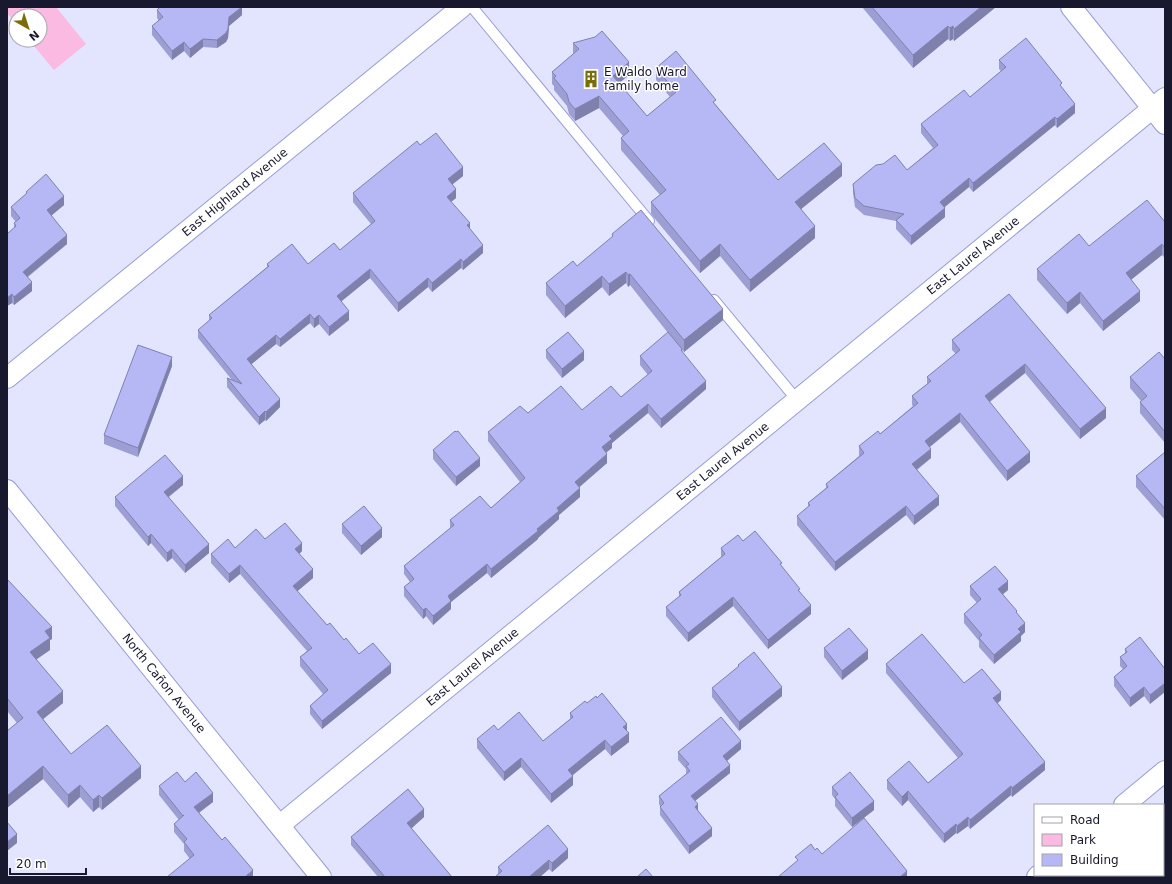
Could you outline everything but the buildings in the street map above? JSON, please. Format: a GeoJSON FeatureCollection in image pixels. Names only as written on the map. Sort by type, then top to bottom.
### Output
{"type":"FeatureCollection","features":[{"type":"Feature","properties":{"kind":"street","name":"East Highland Avenue"},"geometry":{"type":"LineString","coordinates":[[7,378],[462,7]]}},
{"type":"Feature","properties":{"kind":"street"},"geometry":{"type":"LineString","coordinates":[[1071,7],[1159,103],[1165,124]]}},
{"type":"Feature","properties":{"kind":"street","name":"East Laurel Avenue"},"geometry":{"type":"LineString","coordinates":[[280,825],[1159,103]]}},
{"type":"Feature","properties":{"kind":"street","name":"North Cañon Avenue"},"geometry":{"type":"LineString","coordinates":[[7,490],[322,877]]}},
{"type":"Feature","properties":{"kind":"street"},"geometry":{"type":"LineString","coordinates":[[1125,804],[1165,772]]}},
{"type":"Feature","properties":{"kind":"lane"},"geometry":{"type":"LineString","coordinates":[[472,7],[655,228]]}},
{"type":"Feature","properties":{"kind":"lane"},"geometry":{"type":"LineString","coordinates":[[706,290],[797,400]]}},
{"type":"Feature","properties":{"kind":"green space"},"geometry":{"type":"Polygon","coordinates":[[[7,7],[56,7],[86,44],[54,70],[36,48],[48,48],[48,8],[8,8],[8,14],[7,7]]]}},
{"type":"Feature","properties":{"kind":"place","name":"E Waldo Ward family home"},"geometry":{"type":"Point","coordinates":[591,79]}}]}
